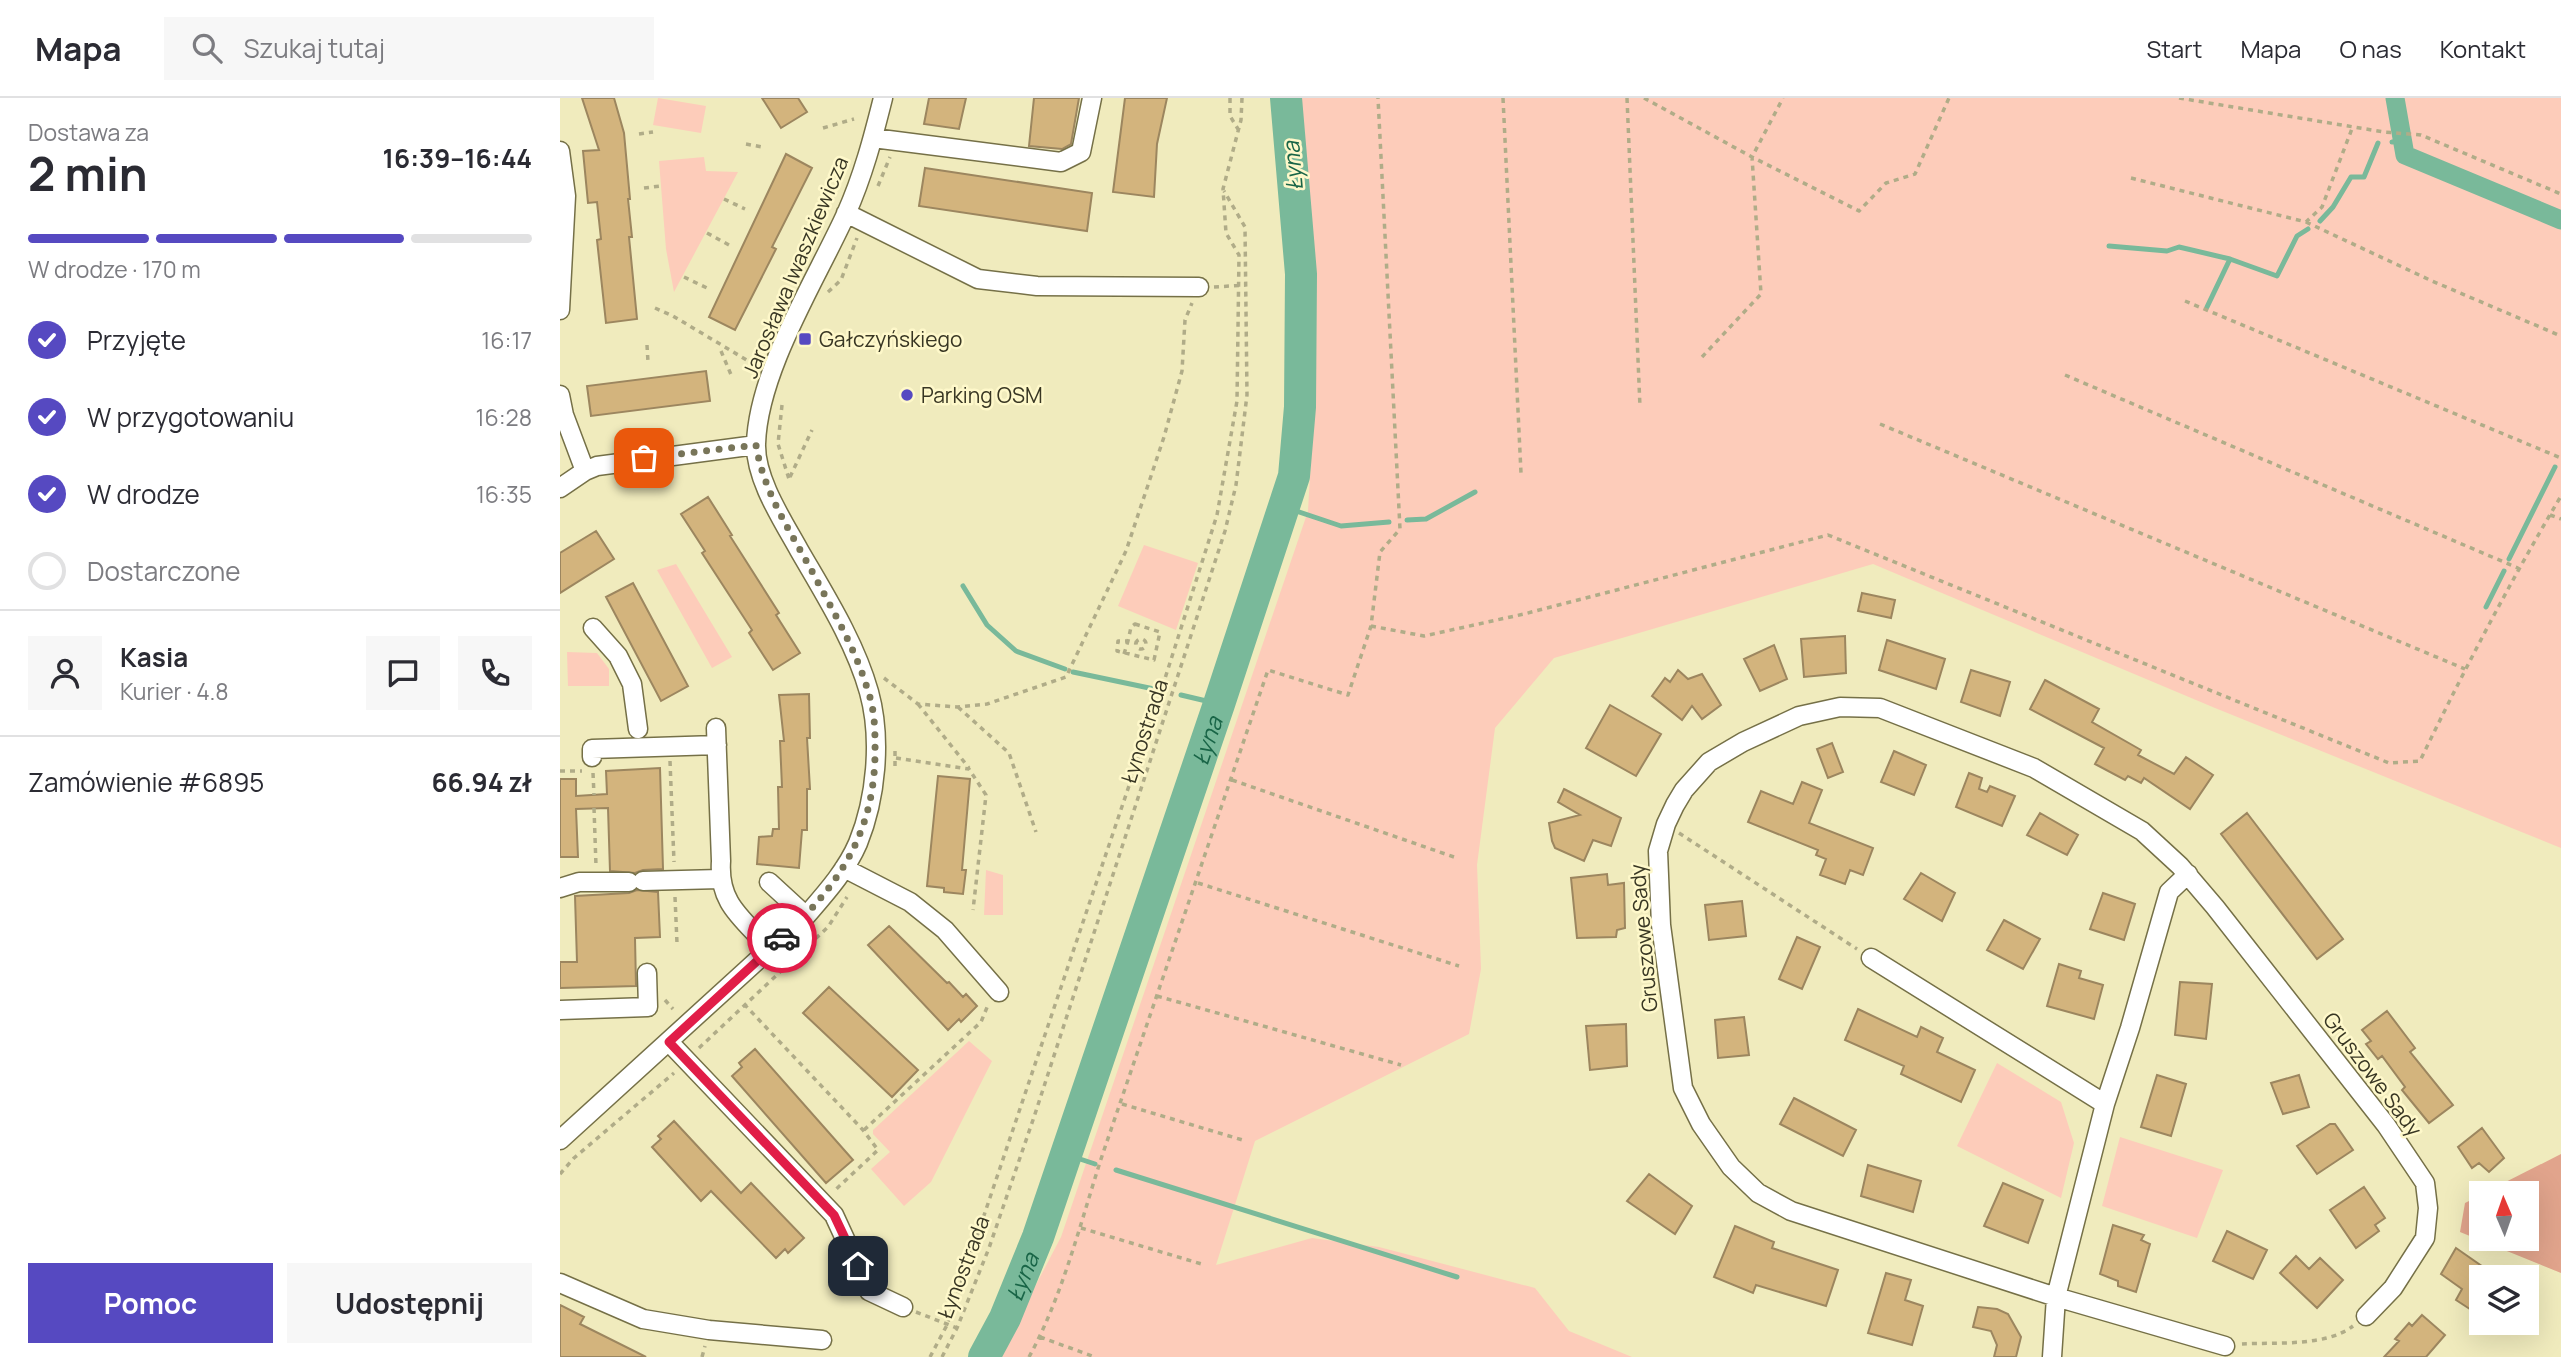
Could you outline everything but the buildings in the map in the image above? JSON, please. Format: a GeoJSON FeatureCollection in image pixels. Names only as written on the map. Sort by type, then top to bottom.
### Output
{"type":"FeatureCollection","features":[{"type":"Feature","properties":{"kind":"street","name":"Jarosława Iwaszkiewicza"},"geometry":{"type":"LineString","coordinates":[[560,1140],[806,916],[844,868],[858,844],[867,815],[875,761],[875,732],[869,693],[852,648],[775,508],[760,469],[756,445],[761,407],[772,371],[846,214],[864,169],[883,98]]}},
{"type":"Feature","properties":{"kind":"street"},"geometry":{"type":"LineString","coordinates":[[873,138],[1061,162],[1081,152],[1092,98]]}},
{"type":"Feature","properties":{"kind":"street"},"geometry":{"type":"LineString","coordinates":[[560,151],[563,196],[560,310]]}},
{"type":"Feature","properties":{"kind":"street"},"geometry":{"type":"LineString","coordinates":[[846,214],[978,279],[1037,286],[1199,287]]}},
{"type":"Feature","properties":{"kind":"street"},"geometry":{"type":"LineString","coordinates":[[560,395],[564,415],[585,471]]}},
{"type":"Feature","properties":{"kind":"street"},"geometry":{"type":"LineString","coordinates":[[560,488],[597,466],[756,445]]}},
{"type":"Feature","properties":{"kind":"street"},"geometry":{"type":"LineString","coordinates":[[593,628],[618,656],[632,684],[638,729]]}},
{"type":"Feature","properties":{"kind":"street","name":"Gruszowe Sady"},"geometry":{"type":"LineString","coordinates":[[2225,1346],[2056,1297],[1791,1211],[1758,1192],[1731,1167],[1700,1124],[1683,1088],[1661,925],[1658,881],[1658,851],[1665,824],[1684,790],[1709,762],[1743,742],[1799,716],[1840,706],[1880,708],[2034,768],[2141,831],[2188,874],[2386,1125],[2425,1183],[2428,1208],[2425,1238],[2393,1288],[2366,1316]]}},
{"type":"Feature","properties":{"kind":"street"},"geometry":{"type":"LineString","coordinates":[[593,764],[592,749],[716,736],[720,879],[735,913],[770,949]]}},
{"type":"Feature","properties":{"kind":"street"},"geometry":{"type":"LineString","coordinates":[[844,868],[910,902],[945,930],[994,996]]}},
{"type":"Feature","properties":{"kind":"street"},"geometry":{"type":"LineString","coordinates":[[2052,1357],[2056,1297],[2105,1104],[2169,892],[2188,874]]}},
{"type":"Feature","properties":{"kind":"street"},"geometry":{"type":"LineString","coordinates":[[560,888],[579,882],[720,879]]}},
{"type":"Feature","properties":{"kind":"street"},"geometry":{"type":"LineString","coordinates":[[769,882],[806,916]]}},
{"type":"Feature","properties":{"kind":"street"},"geometry":{"type":"LineString","coordinates":[[1871,958],[2105,1104]]}},
{"type":"Feature","properties":{"kind":"street"},"geometry":{"type":"LineString","coordinates":[[560,1010],[648,1007],[647,973]]}},
{"type":"Feature","properties":{"kind":"street"},"geometry":{"type":"LineString","coordinates":[[669,1042],[834,1215],[869,1291],[903,1307]]}},
{"type":"Feature","properties":{"kind":"street"},"geometry":{"type":"LineString","coordinates":[[560,1283],[643,1319],[709,1330],[822,1340]]}},
{"type":"Feature","properties":{"kind":"path"},"geometry":{"type":"LineString","coordinates":[[1230,98],[1230,116],[1238,129]]}},
{"type":"Feature","properties":{"kind":"path"},"geometry":{"type":"LineString","coordinates":[[930,1357],[947,1325],[1161,691],[1217,516],[1237,401],[1239,255],[1226,233],[1223,189],[1238,129],[1242,98]]}},
{"type":"Feature","properties":{"kind":"path"},"geometry":{"type":"LineString","coordinates":[[1028,1357],[1040,1337],[1081,1228],[1102,1156],[1198,882],[1268,670],[1348,695],[1371,626],[1380,552],[1400,530],[1378,98]]}},
{"type":"Feature","properties":{"kind":"path"},"geometry":{"type":"LineString","coordinates":[[1503,98],[1521,473]]}},
{"type":"Feature","properties":{"kind":"path"},"geometry":{"type":"LineString","coordinates":[[1627,98],[1640,407]]}},
{"type":"Feature","properties":{"kind":"path"},"geometry":{"type":"LineString","coordinates":[[1644,98],[1859,211],[1886,183],[1915,174],[1949,98]]}},
{"type":"Feature","properties":{"kind":"path"},"geometry":{"type":"LineString","coordinates":[[1702,357],[1761,295],[1752,157],[1783,98]]}},
{"type":"Feature","properties":{"kind":"path"},"geometry":{"type":"LineString","coordinates":[[2179,98],[2384,132],[2421,135],[2561,194]]}},
{"type":"Feature","properties":{"kind":"path"},"geometry":{"type":"LineString","coordinates":[[823,128],[854,119]]}},
{"type":"Feature","properties":{"kind":"path"},"geometry":{"type":"LineString","coordinates":[[2306,222],[2322,207],[2353,126]]}},
{"type":"Feature","properties":{"kind":"path"},"geometry":{"type":"LineString","coordinates":[[639,134],[653,132]]}},
{"type":"Feature","properties":{"kind":"path"},"geometry":{"type":"LineString","coordinates":[[746,144],[762,147]]}},
{"type":"Feature","properties":{"kind":"path"},"geometry":{"type":"LineString","coordinates":[[2131,178],[2306,222],[2432,281],[2561,336]]}},
{"type":"Feature","properties":{"kind":"path"},"geometry":{"type":"LineString","coordinates":[[644,188],[661,186]]}},
{"type":"Feature","properties":{"kind":"path","name":"Łynostrada"},"geometry":{"type":"LineString","coordinates":[[942,1357],[957,1328],[989,1248],[1034,1117],[1225,531],[1236,485],[1247,396],[1247,285],[1245,227],[1223,189]]}},
{"type":"Feature","properties":{"kind":"path"},"geometry":{"type":"LineString","coordinates":[[724,199],[745,209]]}},
{"type":"Feature","properties":{"kind":"path"},"geometry":{"type":"LineString","coordinates":[[707,233],[729,245]]}},
{"type":"Feature","properties":{"kind":"path"},"geometry":{"type":"LineString","coordinates":[[828,292],[841,281],[850,256]]}},
{"type":"Feature","properties":{"kind":"path"},"geometry":{"type":"LineString","coordinates":[[684,277],[708,288]]}},
{"type":"Feature","properties":{"kind":"path"},"geometry":{"type":"LineString","coordinates":[[918,704],[957,707],[987,704],[1066,677],[1083,646],[1131,538],[1182,371],[1185,320],[1199,287],[1247,285]]}},
{"type":"Feature","properties":{"kind":"path"},"geometry":{"type":"LineString","coordinates":[[2185,301],[2561,458]]}},
{"type":"Feature","properties":{"kind":"path"},"geometry":{"type":"LineString","coordinates":[[654,308],[673,316],[755,365]]}},
{"type":"Feature","properties":{"kind":"path"},"geometry":{"type":"LineString","coordinates":[[647,345],[648,362]]}},
{"type":"Feature","properties":{"kind":"path"},"geometry":{"type":"LineString","coordinates":[[721,351],[732,377]]}},
{"type":"Feature","properties":{"kind":"path"},"geometry":{"type":"LineString","coordinates":[[2065,375],[2518,568]]}},
{"type":"Feature","properties":{"kind":"path"},"geometry":{"type":"LineString","coordinates":[[782,397],[778,444],[789,479],[812,430]]}},
{"type":"Feature","properties":{"kind":"path"},"geometry":{"type":"LineString","coordinates":[[1880,424],[2465,668]]}},
{"type":"Feature","properties":{"kind":"path"},"geometry":{"type":"LineString","coordinates":[[1371,626],[1424,636],[1524,614],[1828,535],[2389,764],[2420,761],[2518,568],[2561,496]]}},
{"type":"Feature","properties":{"kind":"path"},"geometry":{"type":"LineString","coordinates":[[2550,515],[2561,519]]}},
{"type":"Feature","properties":{"kind":"path"},"geometry":{"type":"LineString","coordinates":[[1124,654],[1128,640],[1133,625],[1160,632],[1154,660],[1124,654],[1117,651],[1118,641],[1128,640],[1136,643],[1140,649]]}},
{"type":"Feature","properties":{"kind":"path"},"geometry":{"type":"LineString","coordinates":[[1136,643],[1142,639],[1146,645],[1158,648]]}},
{"type":"Feature","properties":{"kind":"path"},"geometry":{"type":"LineString","coordinates":[[1138,657],[1140,649],[1146,645]]}},
{"type":"Feature","properties":{"kind":"path"},"geometry":{"type":"LineString","coordinates":[[884,678],[918,704],[986,795],[973,910]]}},
{"type":"Feature","properties":{"kind":"path"},"geometry":{"type":"LineString","coordinates":[[957,707],[1009,753],[1035,832]]}},
{"type":"Feature","properties":{"kind":"path"},"geometry":{"type":"LineString","coordinates":[[670,756],[674,872]]}},
{"type":"Feature","properties":{"kind":"path"},"geometry":{"type":"LineString","coordinates":[[896,758],[969,769]]}},
{"type":"Feature","properties":{"kind":"path"},"geometry":{"type":"LineString","coordinates":[[560,771],[593,764]]}},
{"type":"Feature","properties":{"kind":"path"},"geometry":{"type":"LineString","coordinates":[[1231,780],[1454,857]]}},
{"type":"Feature","properties":{"kind":"path"},"geometry":{"type":"LineString","coordinates":[[594,808],[597,871]]}},
{"type":"Feature","properties":{"kind":"path"},"geometry":{"type":"LineString","coordinates":[[1665,824],[1871,958]]}},
{"type":"Feature","properties":{"kind":"path"},"geometry":{"type":"LineString","coordinates":[[1198,882],[1459,966]]}},
{"type":"Feature","properties":{"kind":"path"},"geometry":{"type":"LineString","coordinates":[[675,896],[677,943]]}},
{"type":"Feature","properties":{"kind":"path"},"geometry":{"type":"LineString","coordinates":[[863,1130],[981,1023],[994,996]]}},
{"type":"Feature","properties":{"kind":"path"},"geometry":{"type":"LineString","coordinates":[[1157,996],[1401,1065]]}},
{"type":"Feature","properties":{"kind":"path"},"geometry":{"type":"LineString","coordinates":[[744,1004],[863,1130],[878,1150],[821,1202]]}},
{"type":"Feature","properties":{"kind":"path"},"geometry":{"type":"LineString","coordinates":[[560,1174],[680,1068]]}},
{"type":"Feature","properties":{"kind":"path"},"geometry":{"type":"LineString","coordinates":[[1122,1104],[1246,1142]]}},
{"type":"Feature","properties":{"kind":"path"},"geometry":{"type":"LineString","coordinates":[[1081,1228],[1206,1265]]}},
{"type":"Feature","properties":{"kind":"path"},"geometry":{"type":"LineString","coordinates":[[903,1307],[957,1328]]}},
{"type":"Feature","properties":{"kind":"path"},"geometry":{"type":"LineString","coordinates":[[2225,1346],[2310,1341],[2343,1333],[2366,1316]]}},
{"type":"Feature","properties":{"kind":"path"},"geometry":{"type":"LineString","coordinates":[[1040,1337],[1095,1357]]}},
{"type":"Feature","properties":{"kind":"shaded area"},"geometry":{"type":"Polygon","coordinates":[[[658,98],[706,106],[701,133],[653,125],[658,98]]]}},
{"type":"Feature","properties":{"kind":"shaded area"},"geometry":{"type":"Polygon","coordinates":[[[1296,98],[2561,98],[2561,848],[2215,708],[1873,564],[1554,658],[1495,728],[1477,865],[1481,969],[1469,1034],[1255,1141],[1216,1265],[1312,1238],[1379,1247],[1535,1288],[1569,1331],[1632,1357],[998,1357],[1061,1237],[1308,511],[1312,441],[1296,98]]]}},
{"type":"Feature","properties":{"kind":"shaded area"},"geometry":{"type":"Polygon","coordinates":[[[704,157],[706,171],[738,172],[674,292],[666,249],[659,161],[704,157]]]}},
{"type":"Feature","properties":{"kind":"shaded area"},"geometry":{"type":"Polygon","coordinates":[[[1144,545],[1198,563],[1176,630],[1118,606],[1144,545]]]}},
{"type":"Feature","properties":{"kind":"shaded area"},"geometry":{"type":"Polygon","coordinates":[[[676,564],[732,657],[712,668],[657,570],[676,564]]]}},
{"type":"Feature","properties":{"kind":"shaded area"},"geometry":{"type":"Polygon","coordinates":[[[567,652],[597,653],[609,669],[609,686],[568,686],[567,652]]]}},
{"type":"Feature","properties":{"kind":"shaded area"},"geometry":{"type":"Polygon","coordinates":[[[986,870],[1003,875],[1003,915],[984,915],[986,870]]]}},
{"type":"Feature","properties":{"kind":"shaded area"},"geometry":{"type":"Polygon","coordinates":[[[969,1041],[992,1061],[931,1182],[904,1206],[871,1169],[890,1152],[873,1134],[873,1130],[969,1041]]]}},
{"type":"Feature","properties":{"kind":"shaded area"},"geometry":{"type":"Polygon","coordinates":[[[1997,1063],[2061,1102],[2074,1143],[2061,1198],[1957,1146],[1997,1063]]]}},
{"type":"Feature","properties":{"kind":"shaded area"},"geometry":{"type":"Polygon","coordinates":[[[2120,1137],[2223,1170],[2197,1238],[2102,1206],[2120,1137]]]}},
{"type":"Feature","properties":{"kind":"shaded area"},"geometry":{"type":"Polygon","coordinates":[[[2561,1154],[2561,1273],[2507,1251],[2539,1251],[2539,1181],[2508,1181],[2561,1154]]]}},
{"type":"Feature","properties":{"kind":"shaded area"},"geometry":{"type":"Polygon","coordinates":[[[2469,1201],[2469,1236],[2460,1232],[2465,1203],[2469,1201]]]}},
{"type":"Feature","properties":{"kind":"waterway","name":"Łyna"},"geometry":{"type":"LineString","coordinates":[[984,1357],[1005,1318],[1038,1237],[1294,476],[1300,407],[1301,274],[1286,98]]}},
{"type":"Feature","properties":{"kind":"waterway"},"geometry":{"type":"LineString","coordinates":[[2395,98],[2405,155],[2561,220]]}},
{"type":"Feature","properties":{"kind":"waterway"},"geometry":{"type":"LineString","coordinates":[[2392,142],[2403,141]]}},
{"type":"Feature","properties":{"kind":"waterway"},"geometry":{"type":"LineString","coordinates":[[2320,221],[2333,207],[2351,177],[2364,177],[2378,143]]}},
{"type":"Feature","properties":{"kind":"waterway"},"geometry":{"type":"LineString","coordinates":[[2109,246],[2167,251],[2179,247],[2230,259],[2277,276],[2297,236],[2308,229]]}},
{"type":"Feature","properties":{"kind":"waterway"},"geometry":{"type":"LineString","coordinates":[[2207,307],[2230,259]]}},
{"type":"Feature","properties":{"kind":"waterway"},"geometry":{"type":"LineString","coordinates":[[2509,559],[2555,467]]}},
{"type":"Feature","properties":{"kind":"waterway"},"geometry":{"type":"LineString","coordinates":[[1407,520],[1426,519],[1475,492]]}},
{"type":"Feature","properties":{"kind":"waterway"},"geometry":{"type":"LineString","coordinates":[[1284,507],[1341,526],[1389,522]]}},
{"type":"Feature","properties":{"kind":"waterway"},"geometry":{"type":"LineString","coordinates":[[2486,607],[2504,571]]}},
{"type":"Feature","properties":{"kind":"waterway"},"geometry":{"type":"LineString","coordinates":[[963,586],[987,625],[1016,651],[1065,669]]}},
{"type":"Feature","properties":{"kind":"waterway"},"geometry":{"type":"LineString","coordinates":[[1073,672],[1154,689]]}},
{"type":"Feature","properties":{"kind":"waterway"},"geometry":{"type":"LineString","coordinates":[[1181,695],[1219,704]]}},
{"type":"Feature","properties":{"kind":"waterway"},"geometry":{"type":"LineString","coordinates":[[1065,1154],[1095,1164]]}},
{"type":"Feature","properties":{"kind":"waterway"},"geometry":{"type":"LineString","coordinates":[[1116,1170],[1457,1277]]}},
{"type":"Feature","properties":{"kind":"way so far"},"geometry":{"type":"LineString","coordinates":[[644,458],[756,445],[760,469],[775,508],[852,648],[869,693],[875,732],[875,761],[867,815],[858,844],[832,886],[782,938]]}},
{"type":"Feature","properties":{"kind":"place","name":"Gałczyńskiego"},"geometry":{"type":"Point","coordinates":[805,339]}},
{"type":"Feature","properties":{"kind":"place","name":"Parking OSM"},"geometry":{"type":"Point","coordinates":[907,395]}},
{"type":"Feature","properties":{"kind":"route"},"geometry":{"type":"LineString","coordinates":[[782,938],[669,1042],[834,1215],[858,1266]]}}]}
